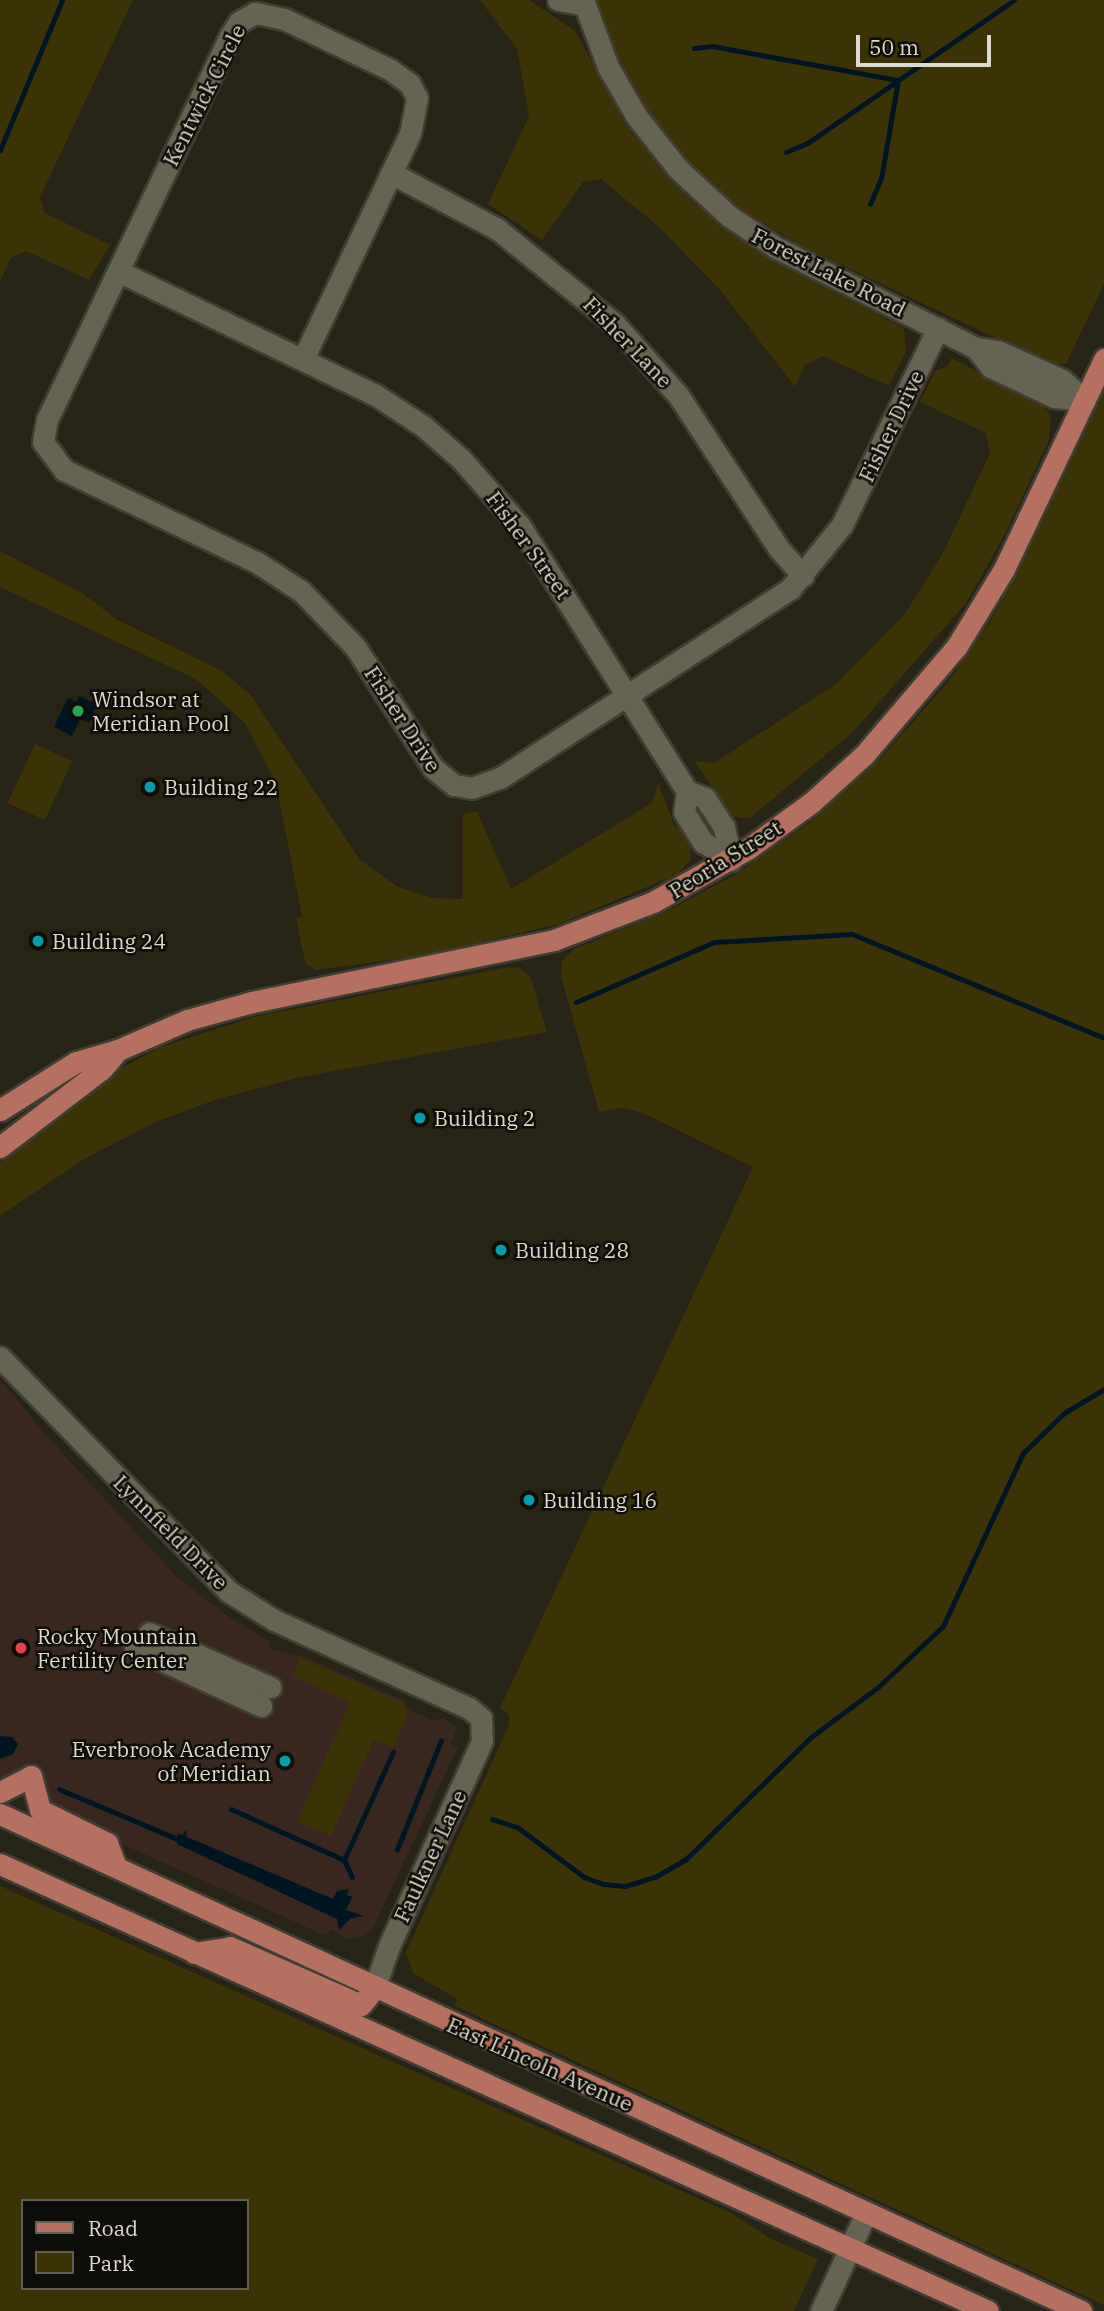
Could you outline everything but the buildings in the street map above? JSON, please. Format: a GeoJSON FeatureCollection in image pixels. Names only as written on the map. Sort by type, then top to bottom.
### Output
{"type":"FeatureCollection","features":[{"type":"Feature","properties":{"kind":"main road","name":"Peoria Street"},"geometry":{"type":"LineString","coordinates":[[0,1110],[76,1062],[118,1050],[187,1020],[252,1002],[547,943],[653,902],[731,860],[833,784],[884,735],[935,676],[999,580],[1104,359]]}},
{"type":"Feature","properties":{"kind":"main road","name":"Peoria Street"},"geometry":{"type":"LineString","coordinates":[[0,1147],[102,1069],[118,1050]]}},
{"type":"Feature","properties":{"kind":"main road"},"geometry":{"type":"LineString","coordinates":[[0,1792],[31,1776],[40,1810],[107,1843],[116,1867]]}},
{"type":"Feature","properties":{"kind":"main road","name":"East Lincoln Avenue"},"geometry":{"type":"LineString","coordinates":[[0,1814],[306,1952],[374,1989],[1081,2311]]}},
{"type":"Feature","properties":{"kind":"main road","name":"East Lincoln Avenue"},"geometry":{"type":"LineString","coordinates":[[0,1864],[988,2311]]}},
{"type":"Feature","properties":{"kind":"main road"},"geometry":{"type":"LineString","coordinates":[[194,1953],[230,1947],[361,2005],[374,1989]]}},
{"type":"Feature","properties":{"kind":"street","name":"Forest Lake Road"},"geometry":{"type":"LineString","coordinates":[[558,0],[585,5],[598,44],[629,105],[668,158],[706,196],[775,247],[976,348],[998,351],[1062,380],[1085,400]]}},
{"type":"Feature","properties":{"kind":"street","name":"Kentwick Circle"},"geometry":{"type":"LineString","coordinates":[[118,271],[233,30],[248,7],[284,19],[391,70],[410,84],[417,98],[416,117],[303,359]]}},
{"type":"Feature","properties":{"kind":"street","name":"Fisher Lane"},"geometry":{"type":"LineString","coordinates":[[391,173],[497,229],[614,323],[678,395],[779,549],[803,576]]}},
{"type":"Feature","properties":{"kind":"street","name":"Fisher Drive"},"geometry":{"type":"LineString","coordinates":[[118,271],[44,428],[45,447],[59,467],[258,563],[302,591],[349,638],[432,768],[454,785],[472,788],[492,782],[629,696],[757,614],[803,576],[842,525],[938,328]]}},
{"type":"Feature","properties":{"kind":"street","name":"Fisher Street"},"geometry":{"type":"LineString","coordinates":[[118,271],[303,359],[401,411],[471,469],[535,547],[687,790],[705,798],[724,827],[731,860]]}},
{"type":"Feature","properties":{"kind":"street","name":"Lynnfield Drive"},"geometry":{"type":"LineString","coordinates":[[0,1357],[236,1597],[297,1631],[469,1708],[483,1723]]}},
{"type":"Feature","properties":{"kind":"street"},"geometry":{"type":"LineString","coordinates":[[146,1636],[268,1692],[146,1636]]}},
{"type":"Feature","properties":{"kind":"street","name":"Faulkner Lane"},"geometry":{"type":"LineString","coordinates":[[374,1989],[389,1946],[482,1741],[483,1723]]}},
{"type":"Feature","properties":{"kind":"street"},"geometry":{"type":"LineString","coordinates":[[821,2311],[866,2213]]}},
{"type":"Feature","properties":{"kind":"shaded area"},"geometry":{"type":"Polygon","coordinates":[[[0,1379],[50,1440],[177,1577],[229,1617],[269,1641],[271,1649],[305,1657],[404,1701],[408,1709],[434,1721],[443,1718],[457,1728],[451,1744],[458,1747],[372,1930],[365,1935],[348,1940],[331,1929],[326,1936],[0,1789],[0,1379]]]}},
{"type":"Feature","properties":{"kind":"green space"},"geometry":{"type":"Polygon","coordinates":[[[0,0],[133,0],[40,197],[45,213],[110,245],[89,280],[26,251],[11,258],[0,281],[0,0]]]}},
{"type":"Feature","properties":{"kind":"green space"},"geometry":{"type":"Polygon","coordinates":[[[480,0],[529,0],[575,31],[631,132],[694,203],[767,257],[904,328],[906,352],[889,386],[823,356],[805,365],[795,387],[722,292],[659,227],[601,179],[583,182],[542,240],[488,204],[529,116],[517,49],[480,0]]]}},
{"type":"Feature","properties":{"kind":"green space"},"geometry":{"type":"Polygon","coordinates":[[[597,0],[1104,0],[1104,284],[1066,364],[1053,365],[799,245],[733,204],[688,162],[648,112],[614,49],[597,0]]]}},
{"type":"Feature","properties":{"kind":"green space"},"geometry":{"type":"Polygon","coordinates":[[[951,358],[1039,402],[1051,416],[1049,440],[1006,532],[967,602],[853,732],[750,818],[733,817],[694,761],[714,763],[836,684],[904,615],[942,555],[990,453],[986,433],[920,402],[935,371],[948,366],[951,358]]]}},
{"type":"Feature","properties":{"kind":"green space"},"geometry":{"type":"Polygon","coordinates":[[[1104,391],[1104,2305],[455,2006],[457,1999],[413,1973],[406,1952],[509,1725],[509,1715],[500,1708],[753,1167],[643,1113],[622,1108],[599,1112],[561,976],[562,961],[574,949],[669,910],[733,876],[809,823],[881,758],[948,682],[994,615],[1104,391]]]}},
{"type":"Feature","properties":{"kind":"green space"},"geometry":{"type":"Polygon","coordinates":[[[0,551],[82,593],[116,619],[222,671],[250,694],[360,860],[398,887],[433,898],[463,899],[463,814],[477,811],[511,889],[652,803],[658,783],[675,827],[681,828],[691,844],[690,860],[678,874],[559,924],[423,956],[315,970],[306,964],[302,948],[296,918],[302,917],[276,783],[245,723],[196,679],[0,587],[0,551]]]}},
{"type":"Feature","properties":{"kind":"green space"},"geometry":{"type":"Polygon","coordinates":[[[35,744],[72,761],[45,820],[8,803],[35,744]]]}},
{"type":"Feature","properties":{"kind":"green space"},"geometry":{"type":"Polygon","coordinates":[[[509,967],[521,969],[531,978],[547,1032],[296,1078],[215,1100],[158,1121],[84,1159],[0,1216],[0,1162],[94,1083],[158,1048],[253,1017],[509,967]]]}},
{"type":"Feature","properties":{"kind":"green space"},"geometry":{"type":"Polygon","coordinates":[[[300,1658],[404,1703],[408,1716],[393,1748],[374,1740],[331,1836],[297,1821],[350,1702],[292,1676],[300,1658]]]}},
{"type":"Feature","properties":{"kind":"green space"},"geometry":{"type":"Polygon","coordinates":[[[0,1886],[733,2214],[771,2239],[818,2259],[794,2311],[0,2311],[0,1886]]]}},
{"type":"Feature","properties":{"kind":"water","name":"Windsor at Meridian Pool"},"geometry":{"type":"Polygon","coordinates":[[[79,696],[97,704],[89,723],[80,719],[72,736],[54,727],[68,698],[76,702],[79,696]]]}},
{"type":"Feature","properties":{"kind":"water"},"geometry":{"type":"Polygon","coordinates":[[[0,1736],[12,1737],[18,1744],[13,1754],[0,1759],[0,1736]]]}},
{"type":"Feature","properties":{"kind":"water"},"geometry":{"type":"Polygon","coordinates":[[[440,1738],[445,1740],[399,1853],[394,1851],[440,1738]]]}},
{"type":"Feature","properties":{"kind":"water"},"geometry":{"type":"Polygon","coordinates":[[[186,1829],[187,1837],[333,1899],[337,1891],[349,1889],[347,1895],[352,1897],[346,1910],[364,1916],[351,1918],[339,1930],[337,1919],[177,1844],[178,1834],[183,1835],[186,1829]]]}},
{"type":"Feature","properties":{"kind":"waterway"},"geometry":{"type":"LineString","coordinates":[[0,150],[62,0]]}},
{"type":"Feature","properties":{"kind":"waterway"},"geometry":{"type":"LineString","coordinates":[[786,152],[809,142],[1014,0]]}},
{"type":"Feature","properties":{"kind":"waterway"},"geometry":{"type":"LineString","coordinates":[[694,48],[712,46],[898,80],[881,178],[870,204]]}},
{"type":"Feature","properties":{"kind":"waterway"},"geometry":{"type":"LineString","coordinates":[[576,1002],[714,942],[852,934],[1104,1038]]}},
{"type":"Feature","properties":{"kind":"waterway"},"geometry":{"type":"LineString","coordinates":[[492,1819],[517,1827],[584,1877],[603,1884],[625,1886],[655,1877],[686,1859],[811,1737],[877,1688],[943,1626],[1023,1453],[1064,1413],[1104,1389]]}},
{"type":"Feature","properties":{"kind":"waterway"},"geometry":{"type":"LineString","coordinates":[[344,1860],[393,1752]]}},
{"type":"Feature","properties":{"kind":"waterway"},"geometry":{"type":"LineString","coordinates":[[59,1789],[182,1841]]}},
{"type":"Feature","properties":{"kind":"waterway"},"geometry":{"type":"LineString","coordinates":[[231,1809],[344,1860],[352,1877]]}},
{"type":"Feature","properties":{"kind":"place","name":"Windsor at Meridian Pool"},"geometry":{"type":"Point","coordinates":[78,711]}},
{"type":"Feature","properties":{"kind":"place","name":"Building 22"},"geometry":{"type":"Point","coordinates":[150,787]}},
{"type":"Feature","properties":{"kind":"place","name":"Building 24"},"geometry":{"type":"Point","coordinates":[38,941]}},
{"type":"Feature","properties":{"kind":"place","name":"Building 2"},"geometry":{"type":"Point","coordinates":[420,1118]}},
{"type":"Feature","properties":{"kind":"place","name":"Building 28"},"geometry":{"type":"Point","coordinates":[501,1250]}},
{"type":"Feature","properties":{"kind":"place","name":"Building 16"},"geometry":{"type":"Point","coordinates":[529,1500]}},
{"type":"Feature","properties":{"kind":"place","name":"Rocky Mountain Fertility Center"},"geometry":{"type":"Point","coordinates":[21,1648]}},
{"type":"Feature","properties":{"kind":"place","name":"Everbrook Academy of Meridian"},"geometry":{"type":"Point","coordinates":[285,1761]}}]}
